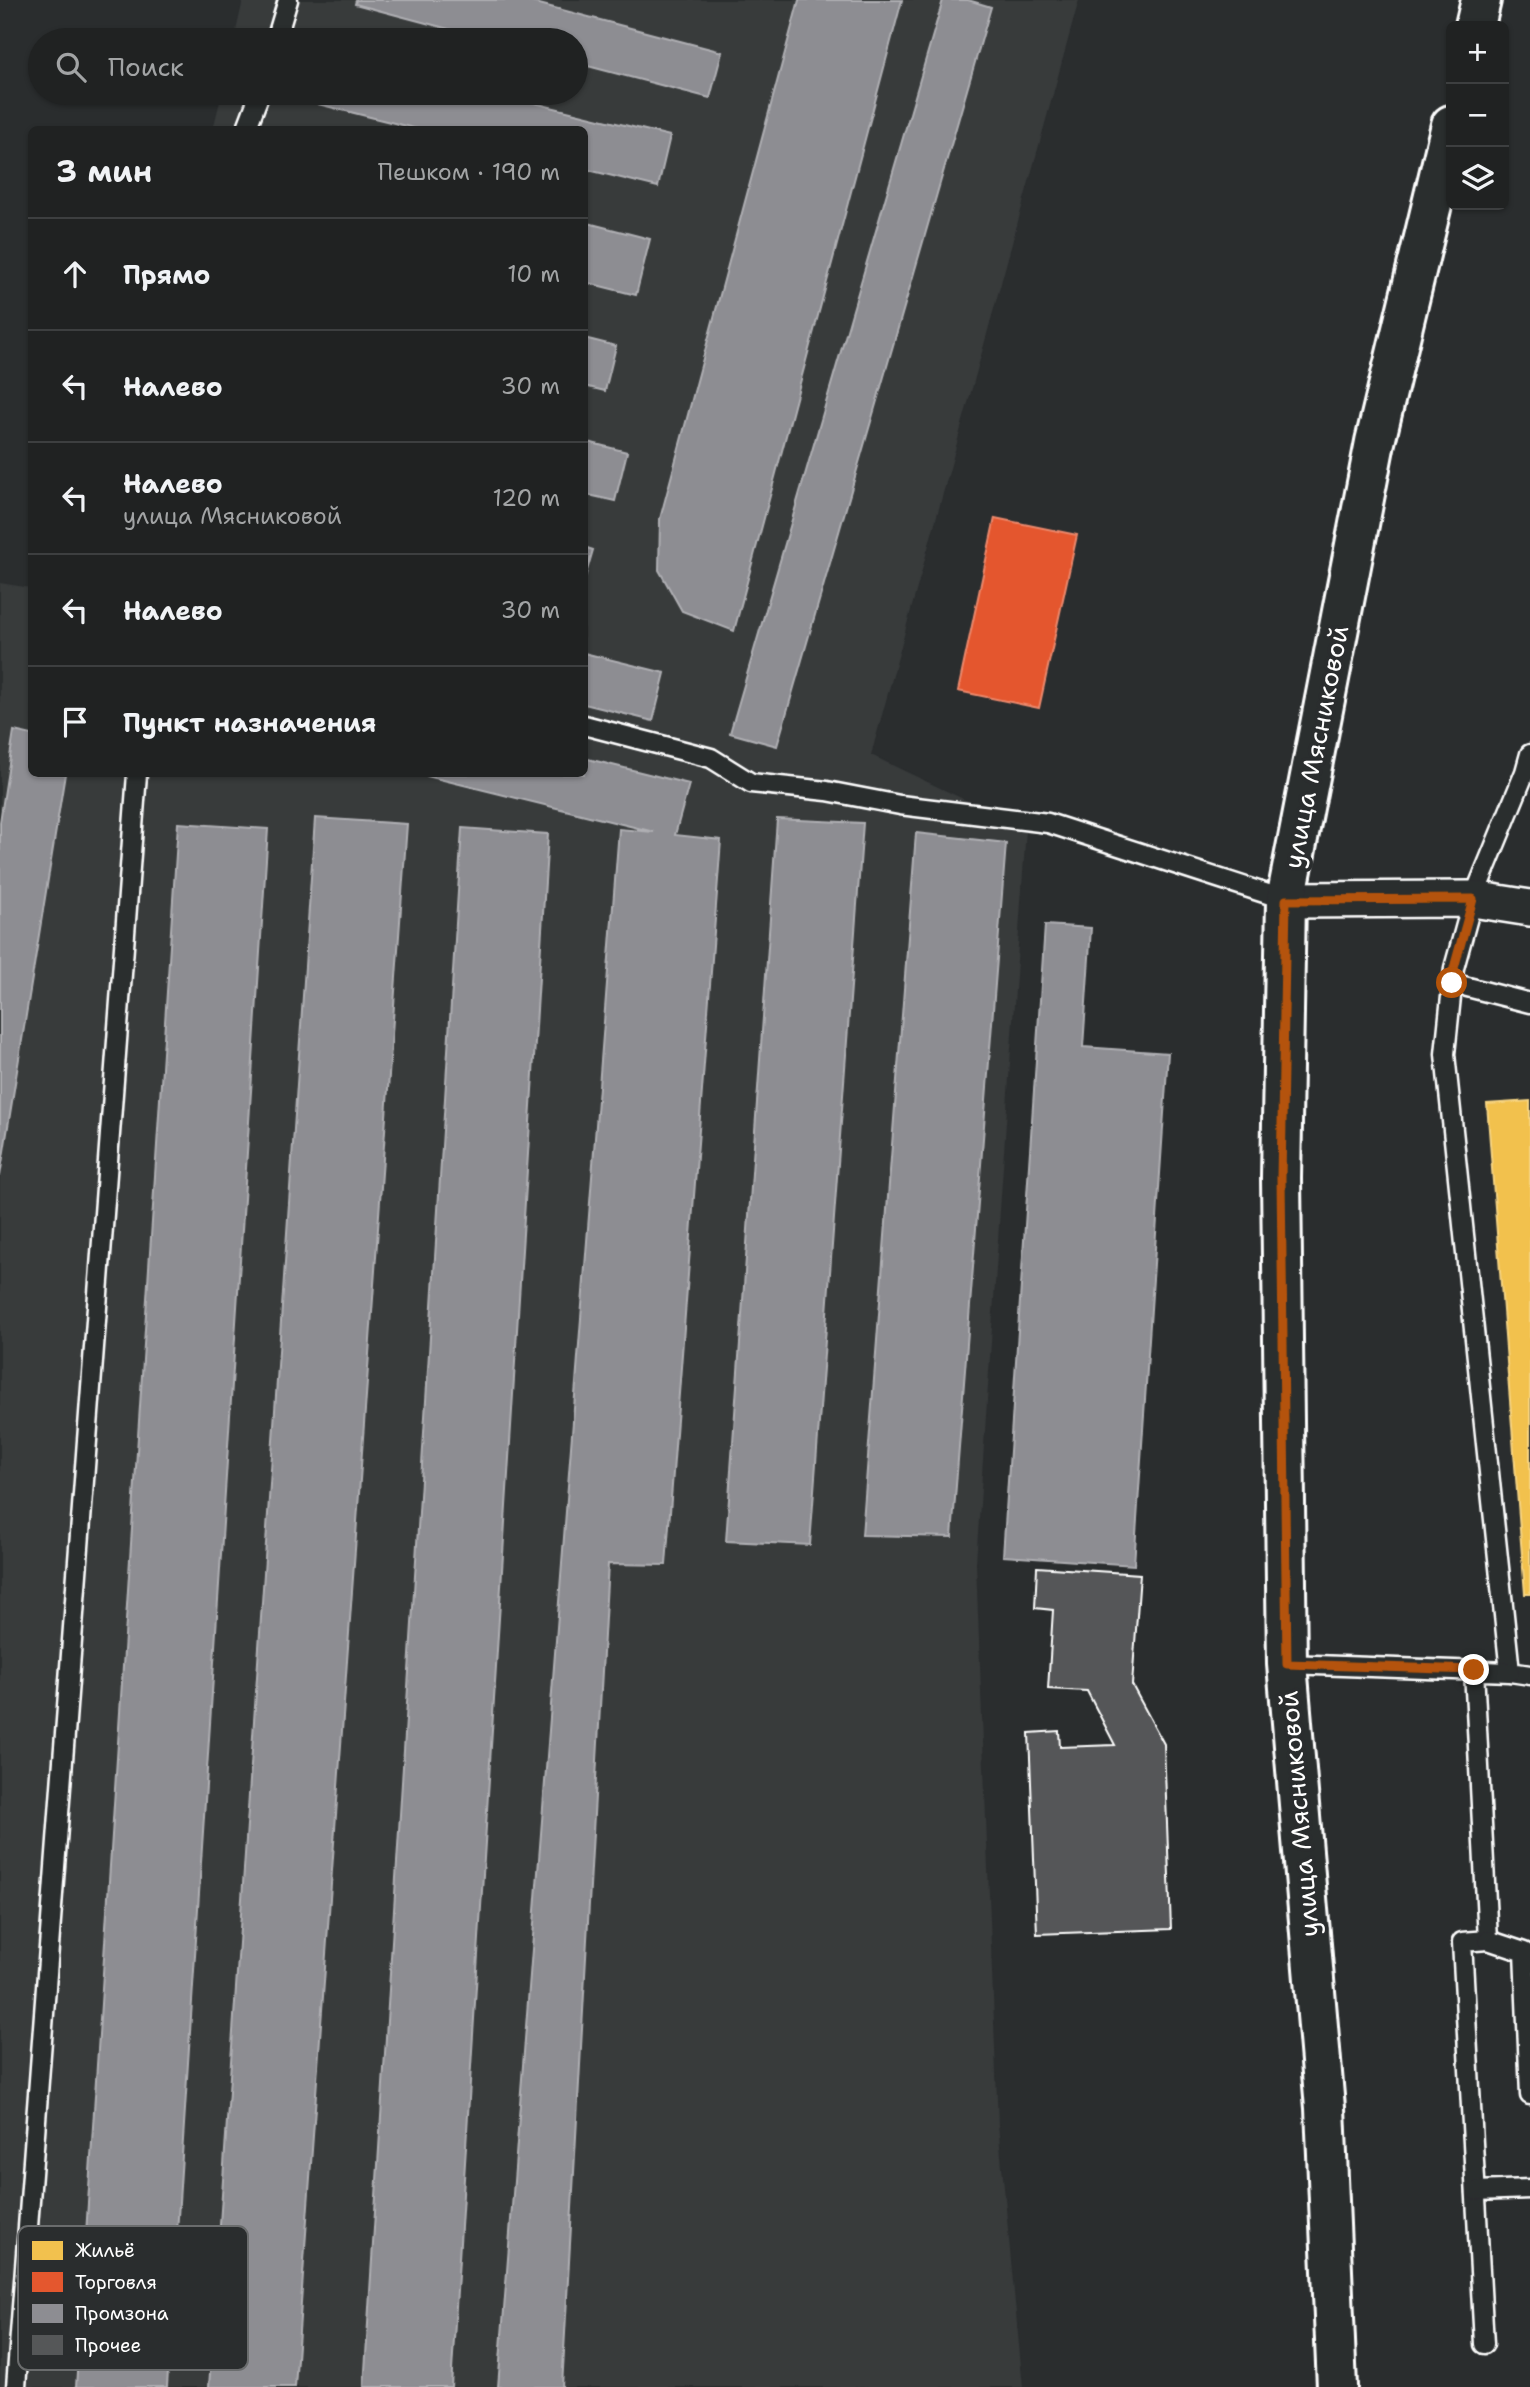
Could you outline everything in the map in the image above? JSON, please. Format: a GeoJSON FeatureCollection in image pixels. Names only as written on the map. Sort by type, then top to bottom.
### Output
{"type":"FeatureCollection","features":[{"type":"Feature","properties":{"kind":"street"},"geometry":{"type":"LineString","coordinates":[[1476,21],[1481,0]]}},
{"type":"Feature","properties":{"kind":"street","name":"улица Мясниковой"},"geometry":{"type":"LineString","coordinates":[[1337,2387],[1325,2108],[1287,1664],[1281,1178],[1286,900],[1375,442],[1446,146]]}},
{"type":"Feature","properties":{"kind":"street"},"geometry":{"type":"LineString","coordinates":[[1286,900],[1473,899],[1530,908]]}},
{"type":"Feature","properties":{"kind":"lane"},"geometry":{"type":"LineString","coordinates":[[280,28],[288,0]]}},
{"type":"Feature","properties":{"kind":"lane"},"geometry":{"type":"LineString","coordinates":[[248,126],[255,105]]}},
{"type":"Feature","properties":{"kind":"lane"},"geometry":{"type":"LineString","coordinates":[[588,726],[711,758],[751,783],[827,791],[900,805],[1048,822],[1286,900]]}},
{"type":"Feature","properties":{"kind":"lane"},"geometry":{"type":"LineString","coordinates":[[1510,1672],[1445,1054],[1454,968],[1473,899],[1530,754]]}},
{"type":"Feature","properties":{"kind":"lane"},"geometry":{"type":"LineString","coordinates":[[28,2226],[136,777]]}},
{"type":"Feature","properties":{"kind":"lane"},"geometry":{"type":"LineString","coordinates":[[1452,983],[1530,1003]]}},
{"type":"Feature","properties":{"kind":"lane"},"geometry":{"type":"LineString","coordinates":[[1287,1664],[1474,1670],[1530,1675]]}},
{"type":"Feature","properties":{"kind":"lane"},"geometry":{"type":"LineString","coordinates":[[1474,1670],[1488,1940]]}},
{"type":"Feature","properties":{"kind":"lane"},"geometry":{"type":"LineString","coordinates":[[1484,2344],[1462,1942],[1488,1940],[1524,1952],[1530,2095]]}},
{"type":"Feature","properties":{"kind":"lane"},"geometry":{"type":"LineString","coordinates":[[1475,2191],[1530,2189]]}},
{"type":"Feature","properties":{"kind":"lane"},"geometry":{"type":"LineString","coordinates":[[16,2387],[18,2360]]}},
{"type":"Feature","properties":{"kind":"shaded area"},"geometry":{"type":"Polygon","coordinates":[[[243,0],[1079,0],[871,755],[1026,829],[976,1563],[998,2124],[1023,2387],[0,2387],[0,583],[28,588],[28,777],[588,777],[588,126],[214,126],[219,105],[588,105],[588,28],[237,28],[243,0]]]}},
{"type":"Feature","properties":{"kind":"building: Жильё"},"geometry":{"type":"Polygon","coordinates":[[[1530,1101],[1530,1594],[1525,1594],[1487,1104],[1530,1101]]]}},
{"type":"Feature","properties":{"kind":"building: Торговля"},"geometry":{"type":"Polygon","coordinates":[[[995,518],[1077,535],[1039,708],[958,691],[995,518]]]}},
{"type":"Feature","properties":{"kind":"building: Промзона"},"geometry":{"type":"Polygon","coordinates":[[[356,0],[524,0],[722,52],[710,98],[588,66],[588,28],[445,28],[355,4],[356,0]]]}},
{"type":"Feature","properties":{"kind":"building: Промзона"},"geometry":{"type":"Polygon","coordinates":[[[799,0],[902,0],[734,631],[682,611],[659,570],[660,519],[799,0]]]}},
{"type":"Feature","properties":{"kind":"building: Промзона"},"geometry":{"type":"Polygon","coordinates":[[[943,0],[968,0],[991,7],[777,746],[730,733],[943,0]]]}},
{"type":"Feature","properties":{"kind":"building: Промзона"},"geometry":{"type":"Polygon","coordinates":[[[322,105],[542,105],[670,136],[658,187],[588,170],[588,126],[406,126],[322,105]]]}},
{"type":"Feature","properties":{"kind":"building: Промзона"},"geometry":{"type":"Polygon","coordinates":[[[588,223],[650,239],[636,295],[588,283],[588,223]]]}},
{"type":"Feature","properties":{"kind":"building: Промзона"},"geometry":{"type":"Polygon","coordinates":[[[588,339],[616,346],[605,391],[588,387],[588,339]]]}},
{"type":"Feature","properties":{"kind":"building: Промзона"},"geometry":{"type":"Polygon","coordinates":[[[588,442],[627,452],[615,501],[588,495],[588,442]]]}},
{"type":"Feature","properties":{"kind":"building: Промзона"},"geometry":{"type":"Polygon","coordinates":[[[588,548],[593,550],[588,567],[588,548]]]}},
{"type":"Feature","properties":{"kind":"building: Промзона"},"geometry":{"type":"Polygon","coordinates":[[[588,654],[665,673],[653,721],[588,705],[588,654]]]}},
{"type":"Feature","properties":{"kind":"building: Промзона"},"geometry":{"type":"Polygon","coordinates":[[[14,731],[28,734],[28,777],[65,777],[0,1176],[0,822],[14,731]]]}},
{"type":"Feature","properties":{"kind":"building: Промзона"},"geometry":{"type":"Polygon","coordinates":[[[588,759],[689,784],[675,835],[721,840],[666,1565],[608,1564],[562,2387],[498,2387],[619,829],[654,832],[431,777],[588,777],[588,759]]]}},
{"type":"Feature","properties":{"kind":"building: Промзона"},"geometry":{"type":"Polygon","coordinates":[[[315,818],[407,824],[295,2387],[209,2387],[210,2370],[248,2370],[248,2226],[220,2226],[315,818]]]}},
{"type":"Feature","properties":{"kind":"building: Промзона"},"geometry":{"type":"Polygon","coordinates":[[[777,819],[863,823],[810,1545],[726,1541],[777,819]]]}},
{"type":"Feature","properties":{"kind":"building: Промзона"},"geometry":{"type":"Polygon","coordinates":[[[178,823],[268,829],[177,2226],[86,2226],[178,823]]]}},
{"type":"Feature","properties":{"kind":"building: Промзона"},"geometry":{"type":"Polygon","coordinates":[[[462,828],[548,834],[451,2387],[364,2387],[462,828]]]}},
{"type":"Feature","properties":{"kind":"building: Промзона"},"geometry":{"type":"Polygon","coordinates":[[[916,833],[1006,843],[952,1537],[862,1535],[916,833]]]}},
{"type":"Feature","properties":{"kind":"building: Промзона"},"geometry":{"type":"Polygon","coordinates":[[[1045,925],[1091,928],[1083,1047],[1168,1053],[1134,1565],[1003,1556],[1045,925]]]}},
{"type":"Feature","properties":{"kind":"building: Промзона"},"geometry":{"type":"Polygon","coordinates":[[[77,2370],[168,2370],[167,2387],[76,2387],[77,2370]]]}},
{"type":"Feature","properties":{"kind":"building: Прочее"},"geometry":{"type":"Polygon","coordinates":[[[1037,1567],[1140,1574],[1132,1685],[1164,1744],[1171,1929],[1037,1934],[1029,1733],[1059,1731],[1060,1747],[1115,1745],[1087,1691],[1048,1689],[1053,1610],[1035,1608],[1037,1567]]]}},
{"type":"Feature","properties":{"kind":"route"},"geometry":{"type":"LineString","coordinates":[[1452,983],[1473,899],[1286,900],[1281,1178],[1287,1664],[1474,1670]]}}]}
